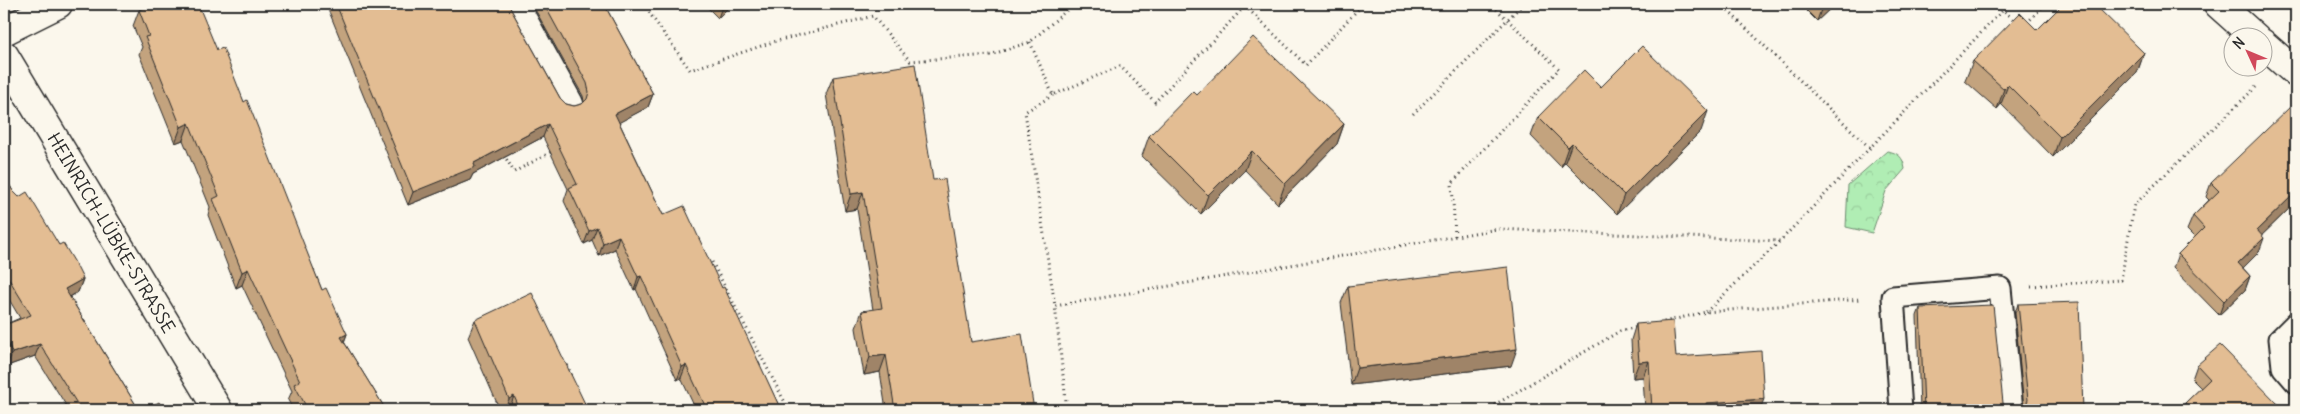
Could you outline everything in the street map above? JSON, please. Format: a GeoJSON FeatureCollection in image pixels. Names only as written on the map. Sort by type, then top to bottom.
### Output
{"type":"FeatureCollection","features":[{"type":"Feature","properties":{"kind":"street"},"geometry":{"type":"LineString","coordinates":[[4,31],[58,4]]}},
{"type":"Feature","properties":{"kind":"street"},"geometry":{"type":"LineString","coordinates":[[514,4],[569,104]]}},
{"type":"Feature","properties":{"kind":"street"},"geometry":{"type":"LineString","coordinates":[[2218,4],[2245,28]]}},
{"type":"Feature","properties":{"kind":"street"},"geometry":{"type":"LineString","coordinates":[[2272,52],[2289,67]]}},
{"type":"Feature","properties":{"kind":"street","name":"HEINRICH-LÜBKE-STRASSE"},"geometry":{"type":"LineString","coordinates":[[4,55],[218,410]]}},
{"type":"Feature","properties":{"kind":"lane"},"geometry":{"type":"LineString","coordinates":[[1901,410],[1893,297],[2000,288],[2012,410]]}},
{"type":"Feature","properties":{"kind":"lane"},"geometry":{"type":"LineString","coordinates":[[2296,323],[2280,339],[2283,367],[2296,382]]}},
{"type":"Feature","properties":{"kind":"path"},"geometry":{"type":"LineString","coordinates":[[643,4],[690,70],[773,42],[873,16],[910,61],[990,55],[1030,42],[1074,4]]}},
{"type":"Feature","properties":{"kind":"path"},"geometry":{"type":"LineString","coordinates":[[1067,410],[1055,306],[1026,112],[1053,95],[1120,66],[1155,102],[1246,5],[1306,65],[1364,4]]}},
{"type":"Feature","properties":{"kind":"path"},"geometry":{"type":"LineString","coordinates":[[1455,236],[1452,183],[1559,69],[1491,4]]}},
{"type":"Feature","properties":{"kind":"path"},"geometry":{"type":"LineString","coordinates":[[1413,114],[1523,4]]}},
{"type":"Feature","properties":{"kind":"path"},"geometry":{"type":"LineString","coordinates":[[1720,4],[1871,149]]}},
{"type":"Feature","properties":{"kind":"path"},"geometry":{"type":"LineString","coordinates":[[2022,28],[2045,4]]}},
{"type":"Feature","properties":{"kind":"path"},"geometry":{"type":"LineString","coordinates":[[1706,312],[1871,149],[2003,10],[2016,22]]}},
{"type":"Feature","properties":{"kind":"path"},"geometry":{"type":"LineString","coordinates":[[1030,42],[1053,95]]}},
{"type":"Feature","properties":{"kind":"path"},"geometry":{"type":"LineString","coordinates":[[2000,288],[2120,280],[2134,204],[2289,67]]}},
{"type":"Feature","properties":{"kind":"path"},"geometry":{"type":"LineString","coordinates":[[504,154],[514,172],[557,149]]}},
{"type":"Feature","properties":{"kind":"path"},"geometry":{"type":"LineString","coordinates":[[1055,306],[1496,229],[1780,241]]}},
{"type":"Feature","properties":{"kind":"path"},"geometry":{"type":"LineString","coordinates":[[712,262],[789,410]]}},
{"type":"Feature","properties":{"kind":"path"},"geometry":{"type":"LineString","coordinates":[[1658,323],[1706,312],[1893,297]]}},
{"type":"Feature","properties":{"kind":"path"},"geometry":{"type":"LineString","coordinates":[[1486,410],[1620,331],[1639,327]]}},
{"type":"Feature","properties":{"kind":"path"},"geometry":{"type":"LineString","coordinates":[[567,365],[574,380]]}},
{"type":"Feature","properties":{"kind":"green space"},"geometry":{"type":"Polygon","coordinates":[[[1887,151],[1900,156],[1905,169],[1886,191],[1872,233],[1846,227],[1848,185],[1887,151]]]}},
{"type":"Feature","properties":{"kind":"building"},"geometry":{"type":"Polygon","coordinates":[[[153,4],[198,4],[217,50],[223,48],[244,102],[247,100],[322,290],[326,288],[347,334],[341,337],[386,410],[308,410],[294,384],[300,381],[248,269],[242,272],[213,199],[219,196],[189,123],[181,127],[145,37],[149,36],[139,10],[153,4]]]}},
{"type":"Feature","properties":{"kind":"building"},"geometry":{"type":"Polygon","coordinates":[[[336,4],[508,4],[560,98],[566,104],[574,106],[582,104],[587,99],[589,92],[587,83],[544,4],[604,4],[653,94],[615,114],[663,215],[684,206],[781,410],[707,410],[686,365],[682,367],[641,276],[638,277],[619,236],[603,243],[597,227],[589,231],[569,188],[577,184],[548,124],[474,163],[475,167],[413,192],[336,4]]]}},
{"type":"Feature","properties":{"kind":"building"},"geometry":{"type":"Polygon","coordinates":[[[2063,4],[2094,4],[2144,53],[2060,137],[2008,85],[2004,89],[1973,61],[2020,13],[2037,30],[2063,4]]]}},
{"type":"Feature","properties":{"kind":"building"},"geometry":{"type":"Polygon","coordinates":[[[1253,37],[1344,124],[1285,184],[1252,151],[1208,195],[1149,136],[1193,91],[1197,95],[1253,37]]]}},
{"type":"Feature","properties":{"kind":"building"},"geometry":{"type":"Polygon","coordinates":[[[1642,46],[1708,111],[1624,195],[1572,143],[1568,147],[1538,117],[1584,70],[1601,87],[1642,46]]]}},
{"type":"Feature","properties":{"kind":"building"},"geometry":{"type":"Polygon","coordinates":[[[915,64],[933,180],[945,179],[971,342],[1022,334],[1034,410],[895,410],[886,355],[870,357],[862,311],[882,308],[863,192],[851,194],[833,77],[915,64]]]}},
{"type":"Feature","properties":{"kind":"building"},"geometry":{"type":"Polygon","coordinates":[[[2290,107],[2296,113],[2296,192],[2257,230],[2264,238],[2238,263],[2250,276],[2224,301],[2178,254],[2204,228],[2193,216],[2219,191],[2211,183],[2290,107]]]}},
{"type":"Feature","properties":{"kind":"building"},"geometry":{"type":"Polygon","coordinates":[[[4,176],[19,197],[27,192],[59,245],[63,243],[74,261],[83,279],[65,289],[139,410],[81,410],[40,344],[12,353],[4,331],[4,325],[31,315],[4,271],[4,176]]]}},
{"type":"Feature","properties":{"kind":"building"},"geometry":{"type":"Polygon","coordinates":[[[1508,267],[1517,349],[1357,368],[1348,286],[1508,267]]]}},
{"type":"Feature","properties":{"kind":"building"},"geometry":{"type":"Polygon","coordinates":[[[532,293],[588,410],[520,410],[514,396],[509,399],[475,320],[532,293]]]}},
{"type":"Feature","properties":{"kind":"building"},"geometry":{"type":"Polygon","coordinates":[[[2079,302],[2083,410],[2023,410],[2028,400],[2018,304],[2079,302]]]}},
{"type":"Feature","properties":{"kind":"building"},"geometry":{"type":"Polygon","coordinates":[[[1993,305],[2003,403],[2005,409],[2008,410],[1924,410],[1920,308],[1993,305]]]}},
{"type":"Feature","properties":{"kind":"building"},"geometry":{"type":"Polygon","coordinates":[[[1673,321],[1676,357],[1761,351],[1764,399],[1706,403],[1706,410],[1652,410],[1649,361],[1639,362],[1636,324],[1673,321]]]}},
{"type":"Feature","properties":{"kind":"building"},"geometry":{"type":"Polygon","coordinates":[[[2220,345],[2284,410],[2192,410],[2185,403],[2210,379],[2197,365],[2220,345]]]}},
{"type":"Feature","properties":{"kind":"building"},"geometry":{"type":"Polygon","coordinates":[[[159,402],[164,410],[145,410],[159,402]]]}}]}
